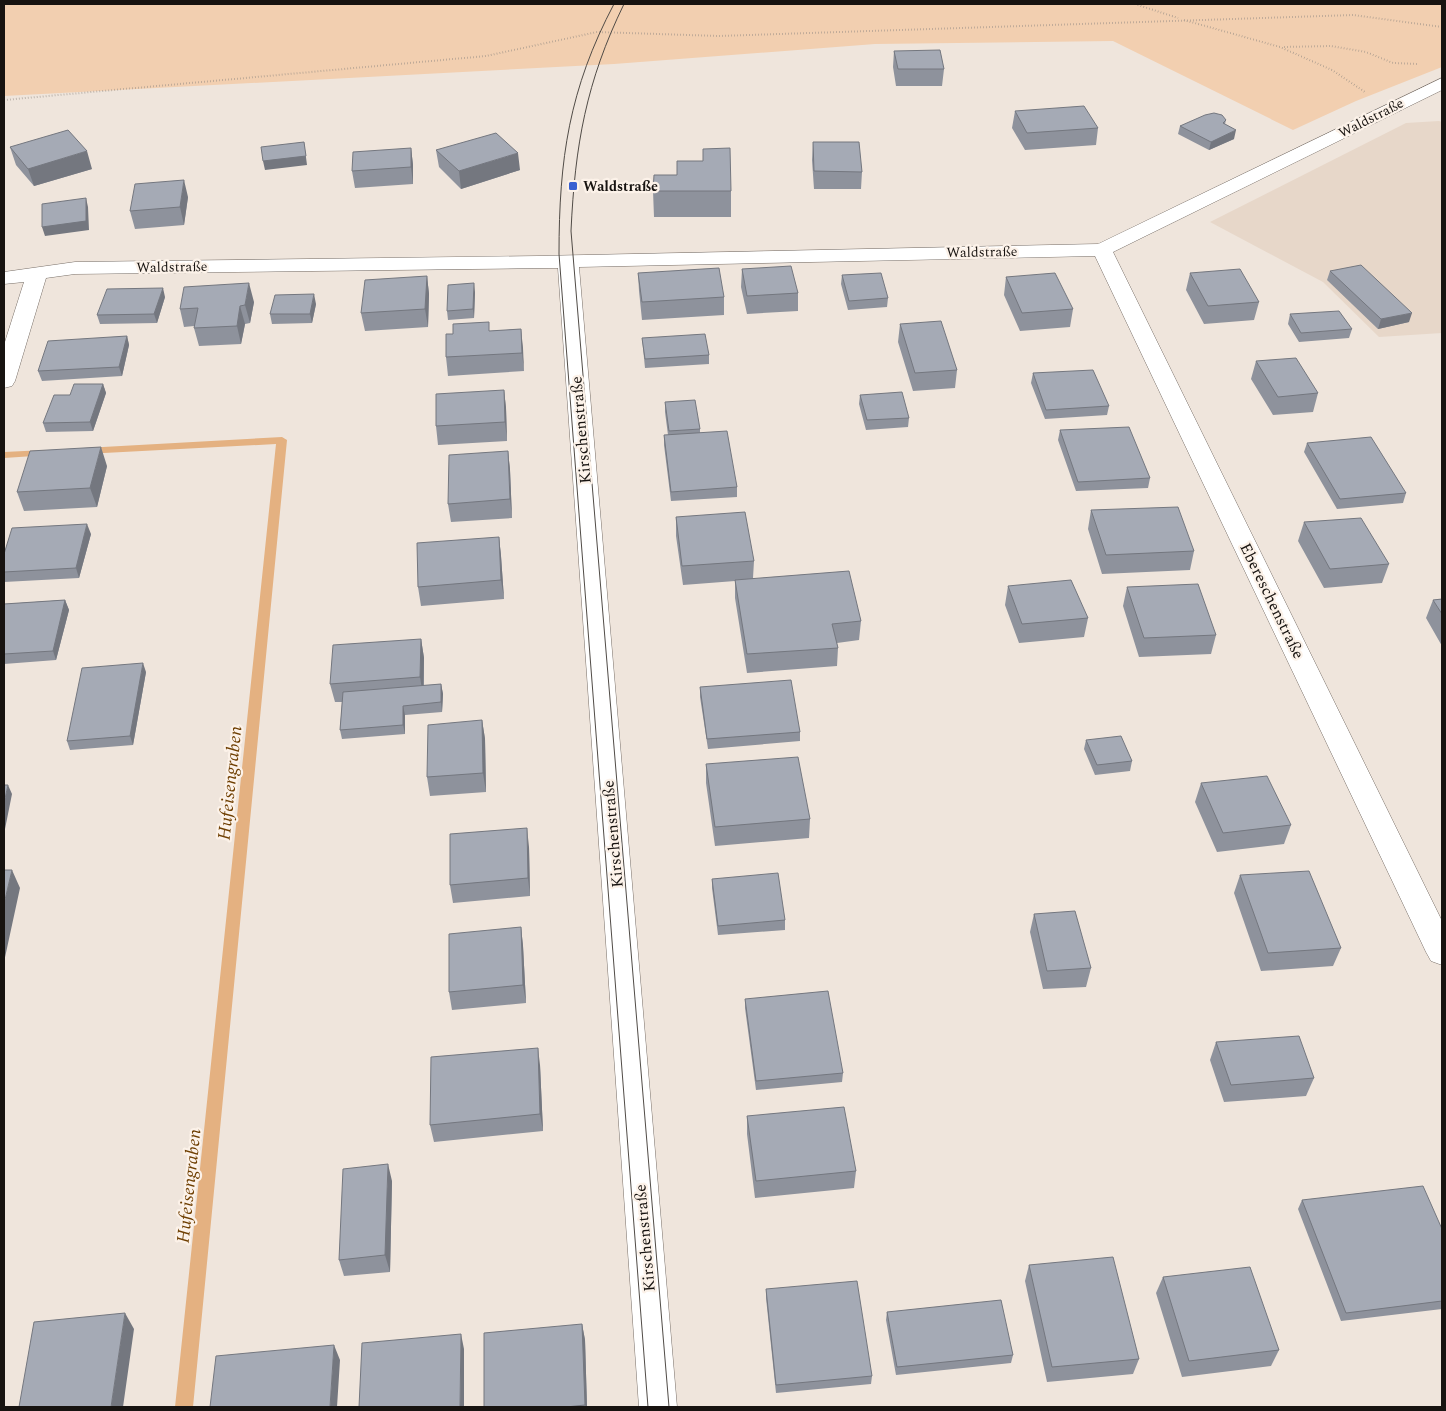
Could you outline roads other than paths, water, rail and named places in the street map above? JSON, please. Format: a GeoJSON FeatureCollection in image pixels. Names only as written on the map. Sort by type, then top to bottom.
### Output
{"type":"FeatureCollection","features":[{"type":"Feature","properties":{"kind":"street","name":"Waldstraße"},"geometry":{"type":"LineString","coordinates":[[4,278],[75,268],[568,261],[1102,250],[1222,193],[1442,83]]}},
{"type":"Feature","properties":{"kind":"street","name":"Ebereschenstraße"},"geometry":{"type":"LineString","coordinates":[[1102,250],[1442,952]]}},
{"type":"Feature","properties":{"kind":"street","name":"Kirschenstraße"},"geometry":{"type":"LineString","coordinates":[[568,261],[658,1407]]}},
{"type":"Feature","properties":{"kind":"street"},"geometry":{"type":"LineString","coordinates":[[4,381],[36,272]]}},
{"type":"Feature","properties":{"kind":"waterway","name":"Hufeisengraben"},"geometry":{"type":"LineString","coordinates":[[85,451],[282,440],[184,1407]]}},
{"type":"Feature","properties":{"kind":"waterway","name":"Hufeisengraben"},"geometry":{"type":"LineString","coordinates":[[4,455],[45,453]]}},
{"type":"Feature","properties":{"kind":"tram line"},"geometry":{"type":"LineString","coordinates":[[614,4],[586,66],[570,125],[561,187],[559,254],[648,1407]]}},
{"type":"Feature","properties":{"kind":"tram line"},"geometry":{"type":"LineString","coordinates":[[624,4],[600,60],[585,114],[576,170],[571,231],[669,1407]]}},
{"type":"Feature","properties":{"kind":"place","name":"Waldstraße"},"geometry":{"type":"Point","coordinates":[573,186]}}]}
